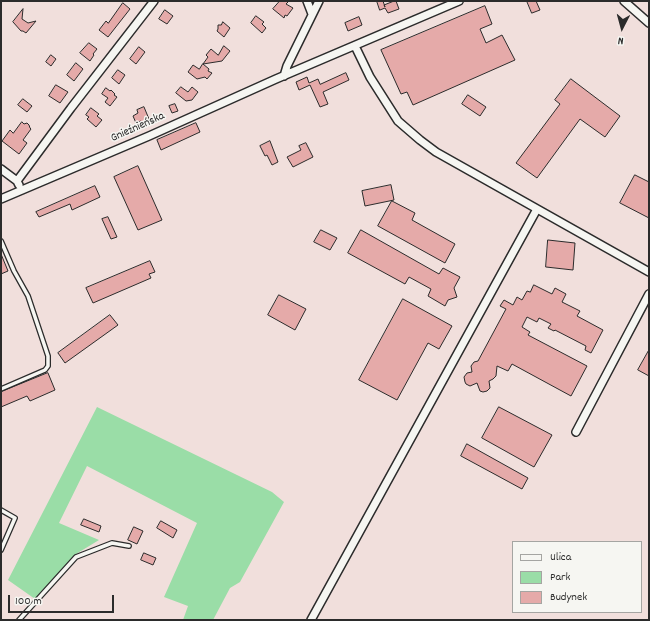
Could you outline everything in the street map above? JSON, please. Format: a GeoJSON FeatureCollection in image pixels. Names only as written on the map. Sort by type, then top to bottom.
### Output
{"type":"FeatureCollection","features":[{"type":"Feature","properties":{"kind":"street"},"geometry":{"type":"LineString","coordinates":[[17,181],[71,108],[154,1]]}},
{"type":"Feature","properties":{"kind":"street"},"geometry":{"type":"LineString","coordinates":[[307,1],[312,14]]}},
{"type":"Feature","properties":{"kind":"street"},"geometry":{"type":"LineString","coordinates":[[284,76],[287,66],[319,1]]}},
{"type":"Feature","properties":{"kind":"street","name":"Gnieźnieńska"},"geometry":{"type":"LineString","coordinates":[[1,200],[459,1]]}},
{"type":"Feature","properties":{"kind":"street"},"geometry":{"type":"LineString","coordinates":[[624,1],[649,23]]}},
{"type":"Feature","properties":{"kind":"street"},"geometry":{"type":"LineString","coordinates":[[355,46],[380,94],[398,121],[414,136],[436,152],[649,272]]}},
{"type":"Feature","properties":{"kind":"street"},"geometry":{"type":"LineString","coordinates":[[1,169],[17,181],[21,191]]}},
{"type":"Feature","properties":{"kind":"street"},"geometry":{"type":"LineString","coordinates":[[311,620],[537,209]]}},
{"type":"Feature","properties":{"kind":"street"},"geometry":{"type":"LineString","coordinates":[[576,432],[649,294]]}},
{"type":"Feature","properties":{"kind":"lane"},"geometry":{"type":"LineString","coordinates":[[1,241],[14,271],[28,296],[48,356],[48,366],[46,370],[1,389]]}},
{"type":"Feature","properties":{"kind":"lane"},"geometry":{"type":"LineString","coordinates":[[1,510],[15,518],[1,550]]}},
{"type":"Feature","properties":{"kind":"lane"},"geometry":{"type":"LineString","coordinates":[[19,620],[76,557],[112,543],[129,546]]}},
{"type":"Feature","properties":{"kind":"green space"},"geometry":{"type":"Polygon","coordinates":[[[97,407],[272,492],[284,502],[240,582],[230,588],[213,620],[183,620],[188,606],[164,597],[197,523],[87,466],[59,523],[99,540],[76,554],[35,599],[8,580],[97,407]]]}},
{"type":"Feature","properties":{"kind":"building"},"geometry":{"type":"Polygon","coordinates":[[[280,1],[289,1],[286,4],[293,8],[287,16],[285,15],[284,18],[273,9],[280,1]]]}},
{"type":"Feature","properties":{"kind":"building"},"geometry":{"type":"Polygon","coordinates":[[[377,1],[383,1],[384,5],[396,1],[399,9],[388,13],[385,8],[380,10],[377,1]]]}},
{"type":"Feature","properties":{"kind":"building"},"geometry":{"type":"Polygon","coordinates":[[[527,1],[536,1],[540,10],[532,13],[527,1]]]}},
{"type":"Feature","properties":{"kind":"building"},"geometry":{"type":"Polygon","coordinates":[[[123,3],[130,9],[108,37],[99,30],[106,21],[108,23],[123,3]]]}},
{"type":"Feature","properties":{"kind":"building"},"geometry":{"type":"Polygon","coordinates":[[[485,6],[492,24],[480,29],[486,43],[502,35],[515,60],[413,105],[407,92],[401,94],[381,50],[485,6]]]}},
{"type":"Feature","properties":{"kind":"building"},"geometry":{"type":"Polygon","coordinates":[[[23,9],[22,19],[28,23],[36,21],[26,33],[21,31],[13,22],[23,9]]]}},
{"type":"Feature","properties":{"kind":"building"},"geometry":{"type":"Polygon","coordinates":[[[165,10],[173,16],[167,24],[159,19],[165,10]]]}},
{"type":"Feature","properties":{"kind":"building"},"geometry":{"type":"Polygon","coordinates":[[[256,16],[264,22],[262,24],[266,28],[262,33],[251,23],[256,16]]]}},
{"type":"Feature","properties":{"kind":"building"},"geometry":{"type":"Polygon","coordinates":[[[359,17],[362,25],[348,31],[345,23],[359,17]]]}},
{"type":"Feature","properties":{"kind":"building"},"geometry":{"type":"Polygon","coordinates":[[[223,22],[230,28],[224,37],[217,31],[218,25],[221,25],[223,22]]]}},
{"type":"Feature","properties":{"kind":"building"},"geometry":{"type":"Polygon","coordinates":[[[89,43],[97,49],[90,61],[80,53],[89,43]]]}},
{"type":"Feature","properties":{"kind":"building"},"geometry":{"type":"Polygon","coordinates":[[[224,46],[230,51],[222,61],[203,64],[208,57],[206,55],[211,49],[218,55],[224,46]]]}},
{"type":"Feature","properties":{"kind":"building"},"geometry":{"type":"Polygon","coordinates":[[[139,47],[145,52],[136,64],[130,59],[139,47]]]}},
{"type":"Feature","properties":{"kind":"building"},"geometry":{"type":"Polygon","coordinates":[[[51,55],[56,59],[51,66],[46,62],[51,55]]]}},
{"type":"Feature","properties":{"kind":"building"},"geometry":{"type":"Polygon","coordinates":[[[76,63],[83,69],[74,81],[67,75],[76,63]]]}},
{"type":"Feature","properties":{"kind":"building"},"geometry":{"type":"Polygon","coordinates":[[[203,64],[209,69],[208,71],[212,73],[207,79],[205,77],[197,79],[188,72],[193,65],[199,69],[203,64]]]}},
{"type":"Feature","properties":{"kind":"building"},"geometry":{"type":"Polygon","coordinates":[[[118,70],[125,75],[119,84],[112,78],[118,70]]]}},
{"type":"Feature","properties":{"kind":"building"},"geometry":{"type":"Polygon","coordinates":[[[346,73],[349,80],[323,92],[328,104],[320,107],[310,85],[299,90],[296,82],[307,77],[309,83],[318,79],[320,84],[346,73]]]}},
{"type":"Feature","properties":{"kind":"building"},"geometry":{"type":"Polygon","coordinates":[[[571,79],[620,116],[605,137],[580,119],[537,178],[516,163],[560,104],[555,100],[571,79]]]}},
{"type":"Feature","properties":{"kind":"building"},"geometry":{"type":"Polygon","coordinates":[[[56,85],[68,92],[60,103],[49,96],[56,85]]]}},
{"type":"Feature","properties":{"kind":"building"},"geometry":{"type":"Polygon","coordinates":[[[181,87],[188,92],[192,87],[198,92],[192,100],[186,101],[176,93],[181,87]]]}},
{"type":"Feature","properties":{"kind":"building"},"geometry":{"type":"Polygon","coordinates":[[[106,88],[110,91],[111,90],[117,97],[110,106],[105,102],[108,98],[102,94],[106,88]]]}},
{"type":"Feature","properties":{"kind":"building"},"geometry":{"type":"Polygon","coordinates":[[[468,95],[486,107],[480,116],[462,104],[468,95]]]}},
{"type":"Feature","properties":{"kind":"building"},"geometry":{"type":"Polygon","coordinates":[[[23,99],[32,106],[27,112],[18,105],[23,99]]]}},
{"type":"Feature","properties":{"kind":"building"},"geometry":{"type":"Polygon","coordinates":[[[175,104],[178,111],[172,113],[169,106],[175,104]]]}},
{"type":"Feature","properties":{"kind":"building"},"geometry":{"type":"Polygon","coordinates":[[[144,107],[149,119],[136,123],[133,116],[138,113],[137,110],[144,107]]]}},
{"type":"Feature","properties":{"kind":"building"},"geometry":{"type":"Polygon","coordinates":[[[91,108],[99,114],[97,116],[102,120],[96,127],[87,119],[89,117],[86,115],[91,108]]]}},
{"type":"Feature","properties":{"kind":"building"},"geometry":{"type":"Polygon","coordinates":[[[22,122],[24,124],[27,123],[31,129],[23,140],[27,143],[19,154],[2,141],[10,130],[13,133],[22,122]]]}},
{"type":"Feature","properties":{"kind":"building"},"geometry":{"type":"Polygon","coordinates":[[[196,123],[200,132],[161,150],[157,140],[196,123]]]}},
{"type":"Feature","properties":{"kind":"building"},"geometry":{"type":"Polygon","coordinates":[[[270,141],[278,162],[272,165],[260,146],[270,141]]]}},
{"type":"Feature","properties":{"kind":"building"},"geometry":{"type":"Polygon","coordinates":[[[306,143],[313,157],[293,167],[287,157],[301,150],[299,146],[306,143]]]}},
{"type":"Feature","properties":{"kind":"building"},"geometry":{"type":"Polygon","coordinates":[[[138,166],[162,220],[138,230],[114,177],[138,166]]]}},
{"type":"Feature","properties":{"kind":"building"},"geometry":{"type":"Polygon","coordinates":[[[635,175],[649,182],[649,218],[620,203],[635,175]]]}},
{"type":"Feature","properties":{"kind":"building"},"geometry":{"type":"Polygon","coordinates":[[[391,185],[394,200],[365,206],[362,191],[391,185]]]}},
{"type":"Feature","properties":{"kind":"building"},"geometry":{"type":"Polygon","coordinates":[[[95,186],[100,197],[72,210],[70,204],[39,217],[36,212],[95,186]]]}},
{"type":"Feature","properties":{"kind":"building"},"geometry":{"type":"Polygon","coordinates":[[[392,201],[415,213],[412,220],[455,244],[445,263],[378,226],[392,201]]]}},
{"type":"Feature","properties":{"kind":"building"},"geometry":{"type":"Polygon","coordinates":[[[108,217],[117,237],[111,239],[102,219],[108,217]]]}},
{"type":"Feature","properties":{"kind":"building"},"geometry":{"type":"Polygon","coordinates":[[[321,230],[337,238],[330,250],[314,242],[321,230]]]}},
{"type":"Feature","properties":{"kind":"building"},"geometry":{"type":"Polygon","coordinates":[[[361,230],[439,274],[443,268],[460,277],[454,288],[457,297],[448,300],[445,306],[428,296],[431,289],[409,277],[405,284],[348,253],[361,230]]]}},
{"type":"Feature","properties":{"kind":"building"},"geometry":{"type":"Polygon","coordinates":[[[548,240],[575,243],[573,270],[546,267],[548,240]]]}},
{"type":"Feature","properties":{"kind":"building"},"geometry":{"type":"Polygon","coordinates":[[[1,254],[8,271],[1,274],[1,254]]]}},
{"type":"Feature","properties":{"kind":"building"},"geometry":{"type":"Polygon","coordinates":[[[150,261],[155,272],[149,274],[151,278],[93,303],[86,288],[150,261]]]}},
{"type":"Feature","properties":{"kind":"building"},"geometry":{"type":"Polygon","coordinates":[[[534,285],[552,294],[555,288],[566,294],[562,302],[580,311],[577,316],[603,330],[591,353],[585,350],[586,346],[548,328],[551,324],[539,318],[537,322],[527,317],[522,327],[530,332],[528,335],[587,366],[571,396],[512,364],[508,371],[497,366],[496,376],[489,381],[490,388],[487,391],[480,391],[477,383],[470,386],[466,384],[464,377],[467,373],[472,372],[471,366],[474,362],[478,361],[506,309],[500,306],[504,300],[513,305],[517,297],[522,300],[527,291],[530,292],[534,285]]]}},
{"type":"Feature","properties":{"kind":"building"},"geometry":{"type":"Polygon","coordinates":[[[279,295],[306,309],[295,330],[268,315],[279,295]]]}},
{"type":"Feature","properties":{"kind":"building"},"geometry":{"type":"Polygon","coordinates":[[[403,299],[452,326],[439,349],[428,343],[397,400],[359,380],[403,299]]]}},
{"type":"Feature","properties":{"kind":"building"},"geometry":{"type":"Polygon","coordinates":[[[110,315],[118,325],[65,363],[58,353],[110,315]]]}},
{"type":"Feature","properties":{"kind":"building"},"geometry":{"type":"Polygon","coordinates":[[[649,350],[649,376],[638,370],[649,350]]]}},
{"type":"Feature","properties":{"kind":"building"},"geometry":{"type":"Polygon","coordinates":[[[48,373],[55,390],[30,401],[27,396],[1,407],[1,392],[48,373]]]}},
{"type":"Feature","properties":{"kind":"building"},"geometry":{"type":"Polygon","coordinates":[[[499,407],[552,435],[534,467],[482,438],[499,407]]]}},
{"type":"Feature","properties":{"kind":"building"},"geometry":{"type":"Polygon","coordinates":[[[467,444],[528,478],[522,489],[461,456],[467,444]]]}},
{"type":"Feature","properties":{"kind":"building"},"geometry":{"type":"Polygon","coordinates":[[[84,519],[101,526],[99,532],[81,525],[84,519]]]}},
{"type":"Feature","properties":{"kind":"building"},"geometry":{"type":"Polygon","coordinates":[[[161,521],[177,530],[173,538],[157,528],[161,521]]]}},
{"type":"Feature","properties":{"kind":"building"},"geometry":{"type":"Polygon","coordinates":[[[134,527],[143,531],[137,544],[128,540],[134,527]]]}},
{"type":"Feature","properties":{"kind":"building"},"geometry":{"type":"Polygon","coordinates":[[[144,553],[156,558],[153,565],[141,560],[144,553]]]}}]}
